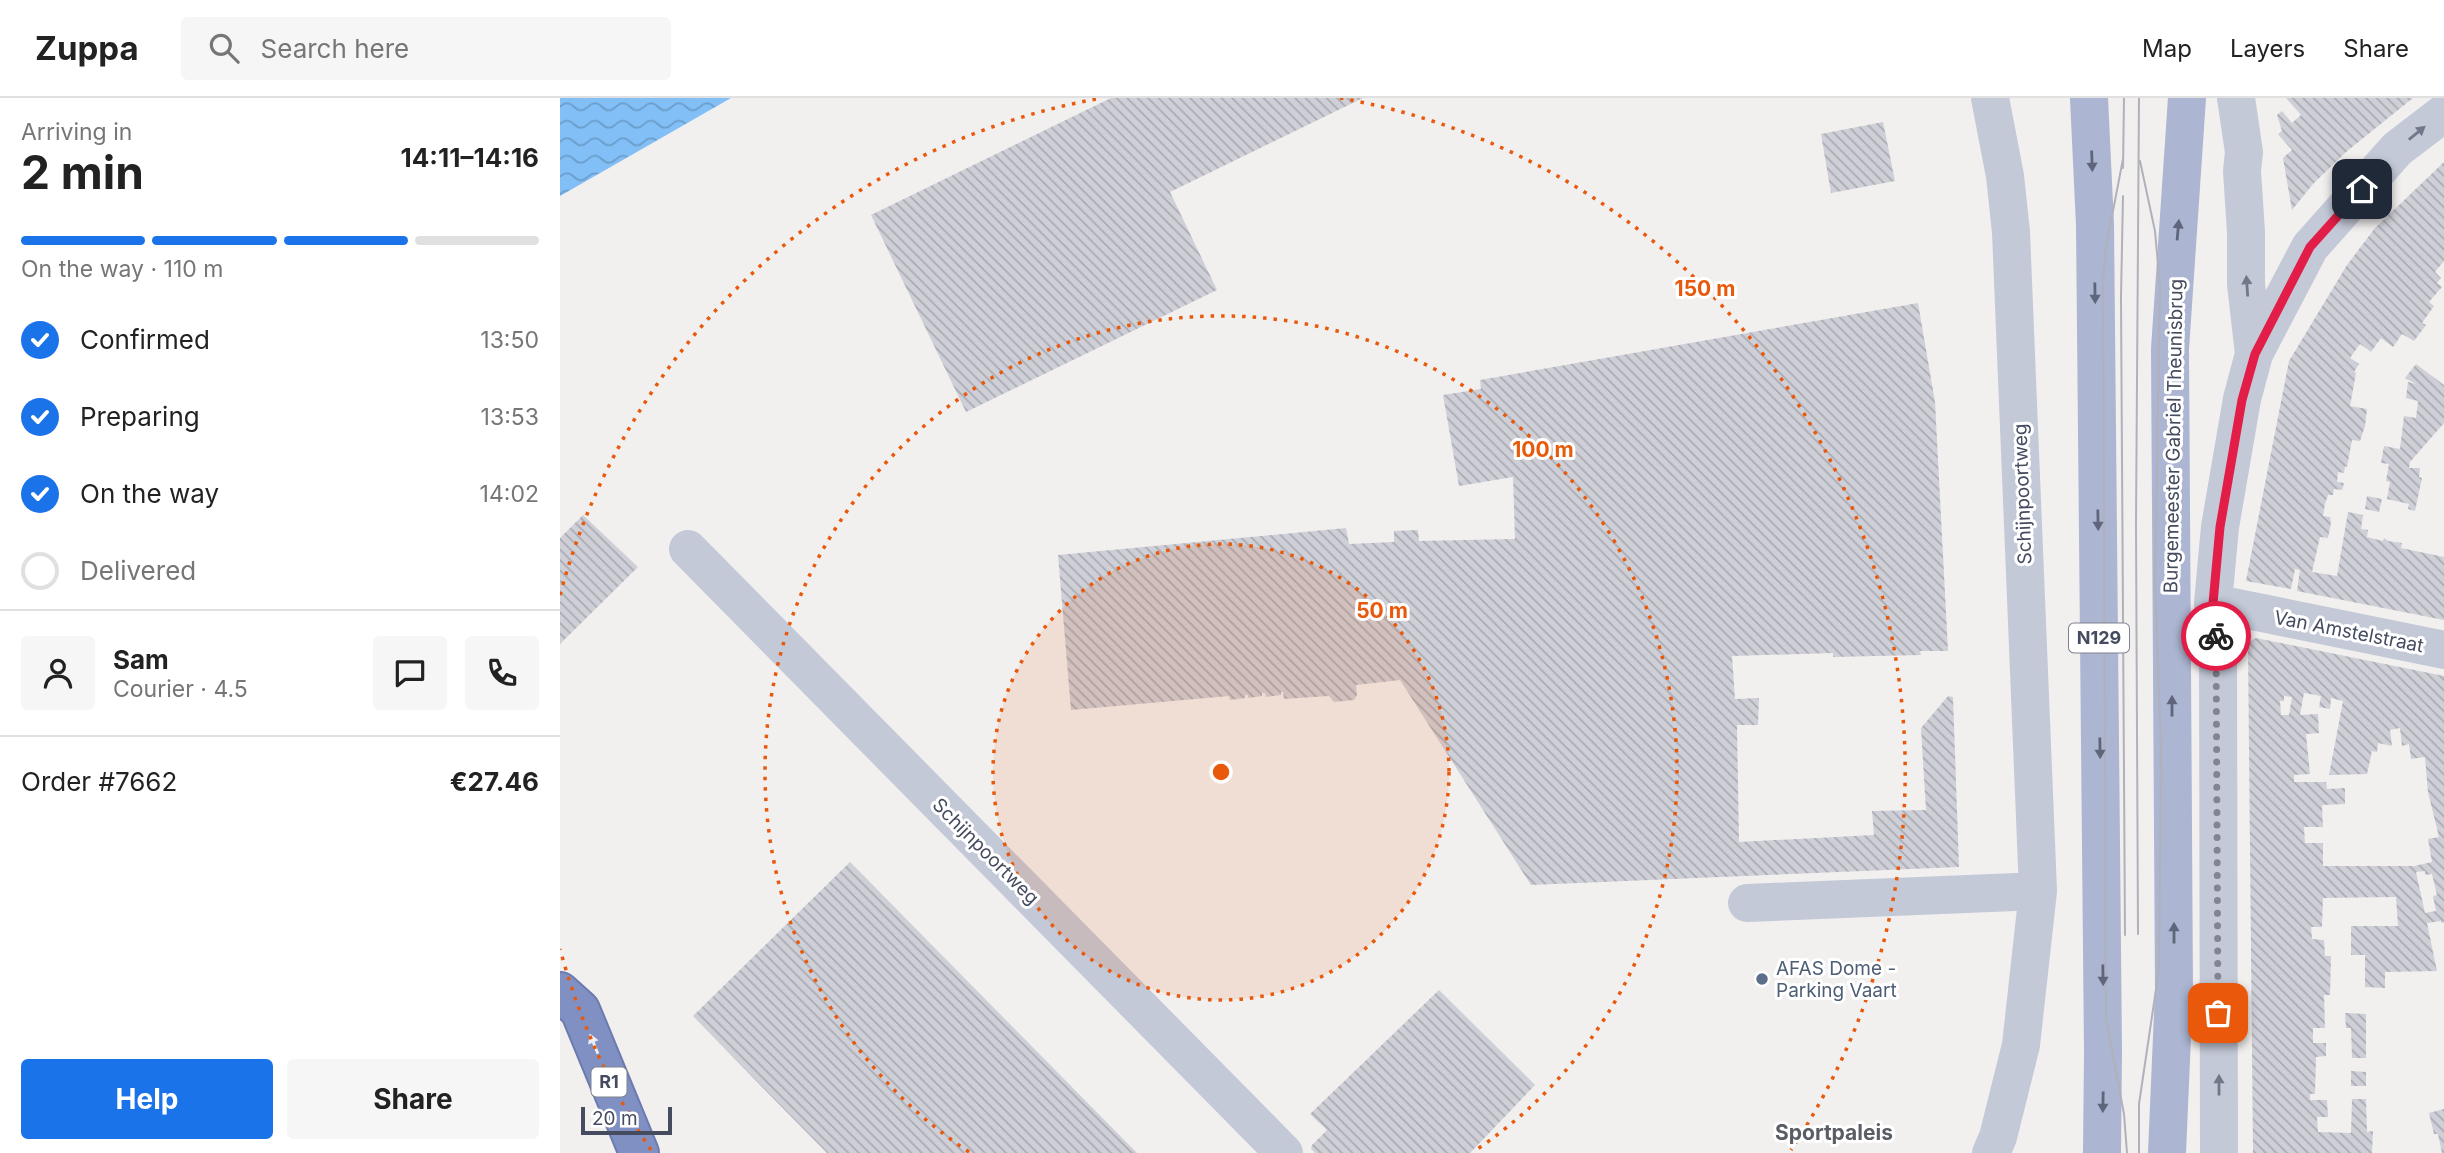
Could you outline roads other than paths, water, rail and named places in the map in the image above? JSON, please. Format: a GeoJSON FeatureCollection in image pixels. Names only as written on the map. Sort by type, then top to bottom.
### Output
{"type":"FeatureCollection","features":[{"type":"Feature","properties":{"kind":"highway","name":"R1"},"geometry":{"type":"LineString","coordinates":[[560,992],[580,1010],[639,1153]]}},
{"type":"Feature","properties":{"kind":"main road","name":"N129"},"geometry":{"type":"LineString","coordinates":[[2089,98],[2095,266],[2102,1153]]}},
{"type":"Feature","properties":{"kind":"main road","name":"Burgemeester Gabriel Theunisbrug"},"geometry":{"type":"LineString","coordinates":[[2167,1153],[2174,990],[2170,349],[2187,98]]}},
{"type":"Feature","properties":{"kind":"street","name":"Schijnpoortweg"},"geometry":{"type":"LineString","coordinates":[[1990,98],[2005,176],[2011,232],[2038,891],[2021,1045],[1992,1153]]}},
{"type":"Feature","properties":{"kind":"street"},"geometry":{"type":"LineString","coordinates":[[2236,98],[2244,152],[2242,171],[2246,284],[2255,354]]}},
{"type":"Feature","properties":{"kind":"street"},"geometry":{"type":"LineString","coordinates":[[2219,1153],[2218,650],[2213,603],[2220,527],[2242,400],[2255,354],[2310,247],[2397,149],[2444,113]]}},
{"type":"Feature","properties":{"kind":"street","name":"Schijnpoortweg"},"geometry":{"type":"LineString","coordinates":[[688,549],[1284,1153]]}},
{"type":"Feature","properties":{"kind":"street","name":"Van Amstelstraat"},"geometry":{"type":"LineString","coordinates":[[2213,603],[2444,650]]}},
{"type":"Feature","properties":{"kind":"street"},"geometry":{"type":"LineString","coordinates":[[1747,903],[2038,891]]}},
{"type":"Feature","properties":{"kind":"water"},"geometry":{"type":"Polygon","coordinates":[[[560,98],[731,98],[560,196],[560,98]]]}},
{"type":"Feature","properties":{"kind":"tram line"},"geometry":{"type":"LineString","coordinates":[[2123,168],[2124,98]]}},
{"type":"Feature","properties":{"kind":"tram line"},"geometry":{"type":"LineString","coordinates":[[2138,934],[2136,525],[2139,98]]}},
{"type":"Feature","properties":{"kind":"tram line"},"geometry":{"type":"LineString","coordinates":[[2123,159],[2106,247],[2103,280],[2106,1019],[2124,1114],[2127,1153]]}},
{"type":"Feature","properties":{"kind":"tram line"},"geometry":{"type":"LineString","coordinates":[[2139,1153],[2139,1104],[2159,969],[2161,749],[2155,582],[2160,287],[2155,231],[2140,161]]}},
{"type":"Feature","properties":{"kind":"tram line"},"geometry":{"type":"LineString","coordinates":[[2123,196],[2121,297],[2125,935]]}},
{"type":"Feature","properties":{"kind":"place","name":"AFAS Dome - Parking Vaart"},"geometry":{"type":"Point","coordinates":[1762,979]}},
{"type":"Feature","properties":{"kind":"district","name":"Sportpaleis"},"geometry":{"type":"Point","coordinates":[1834,1133]}}]}
